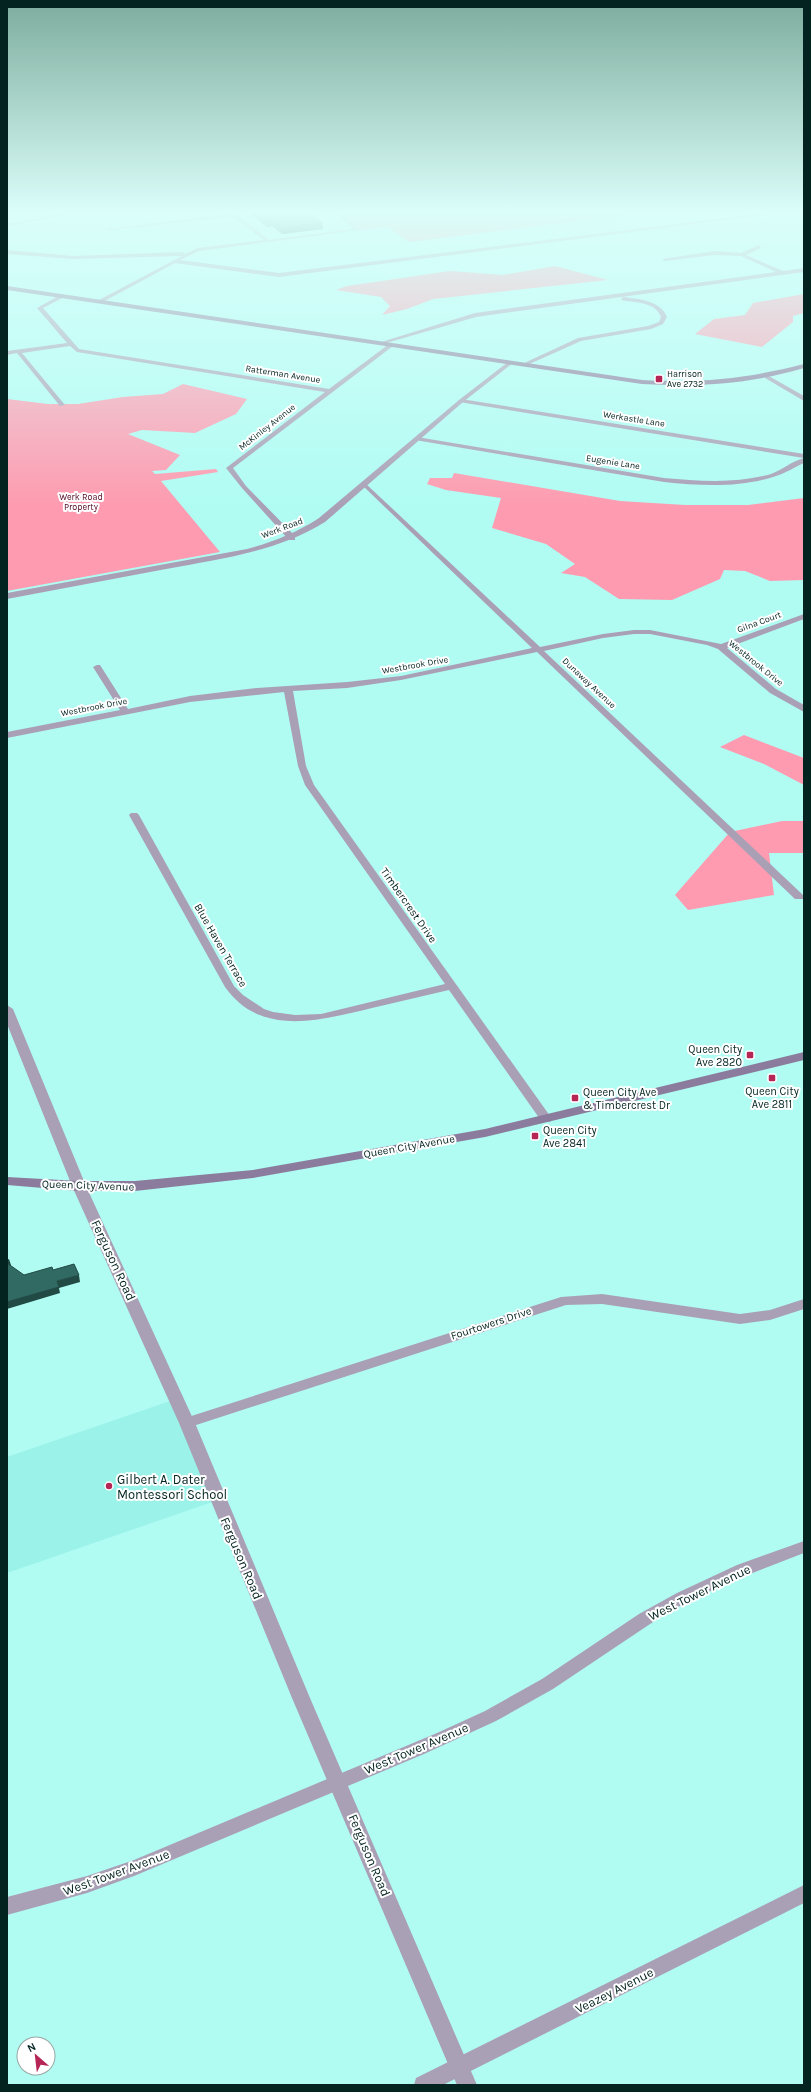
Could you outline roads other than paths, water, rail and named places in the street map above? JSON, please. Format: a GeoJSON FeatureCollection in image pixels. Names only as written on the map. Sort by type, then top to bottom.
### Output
{"type":"FeatureCollection","features":[{"type":"Feature","properties":{"kind":"main road"},"geometry":{"type":"LineString","coordinates":[[160,311],[642,382],[669,384],[722,382],[767,377],[804,366]]}},
{"type":"Feature","properties":{"kind":"main road","name":"Queen City Avenue"},"geometry":{"type":"LineString","coordinates":[[7,1181],[79,1186],[135,1186],[253,1174],[485,1133],[804,1056]]}},
{"type":"Feature","properties":{"kind":"street","name":"Ratterman Avenue"},"geometry":{"type":"LineString","coordinates":[[42,311],[77,350],[329,390]]}},
{"type":"Feature","properties":{"kind":"street"},"geometry":{"type":"LineString","coordinates":[[381,343],[475,316],[513,311]]}},
{"type":"Feature","properties":{"kind":"street"},"geometry":{"type":"LineString","coordinates":[[523,365],[580,339],[649,328],[661,322],[664,317],[661,311]]}},
{"type":"Feature","properties":{"kind":"street"},"geometry":{"type":"LineString","coordinates":[[7,353],[71,344]]}},
{"type":"Feature","properties":{"kind":"street","name":"McKinley Avenue"},"geometry":{"type":"LineString","coordinates":[[292,538],[244,487],[229,468],[329,390],[391,345]]}},
{"type":"Feature","properties":{"kind":"street"},"geometry":{"type":"LineString","coordinates":[[18,351],[62,405]]}},
{"type":"Feature","properties":{"kind":"street","name":"Werk Road"},"geometry":{"type":"LineString","coordinates":[[7,596],[233,554],[292,538],[310,528],[365,485],[461,401],[510,363]]}},
{"type":"Feature","properties":{"kind":"street"},"geometry":{"type":"LineString","coordinates":[[767,377],[804,399]]}},
{"type":"Feature","properties":{"kind":"street","name":"Werkastle Lane"},"geometry":{"type":"LineString","coordinates":[[461,401],[804,456]]}},
{"type":"Feature","properties":{"kind":"street","name":"Eugenie Lane"},"geometry":{"type":"LineString","coordinates":[[417,439],[664,480],[697,483],[732,482],[760,478],[783,471],[804,460]]}},
{"type":"Feature","properties":{"kind":"street","name":"Dunaway Avenue"},"geometry":{"type":"LineString","coordinates":[[365,485],[799,897]]}},
{"type":"Feature","properties":{"kind":"street","name":"Gilna Court"},"geometry":{"type":"LineString","coordinates":[[721,647],[804,616]]}},
{"type":"Feature","properties":{"kind":"street","name":"Westbrook Drive"},"geometry":{"type":"LineString","coordinates":[[7,735],[226,694],[401,678],[634,632],[662,634],[709,643],[721,647],[773,690],[804,709]]}},
{"type":"Feature","properties":{"kind":"street"},"geometry":{"type":"LineString","coordinates":[[97,667],[125,712]]}},
{"type":"Feature","properties":{"kind":"street","name":"Timbercrest Drive"},"geometry":{"type":"LineString","coordinates":[[288,689],[302,766],[310,785],[546,1119]]}},
{"type":"Feature","properties":{"kind":"street","name":"Blue Haven Terrace"},"geometry":{"type":"LineString","coordinates":[[134,815],[230,987],[240,1000],[249,1007],[273,1016],[288,1018],[321,1017],[452,986]]}},
{"type":"Feature","properties":{"kind":"street","name":"Ferguson Road"},"geometry":{"type":"LineString","coordinates":[[7,1009],[79,1186],[187,1423],[300,1698],[338,1781],[467,2085]]}},
{"type":"Feature","properties":{"kind":"street","name":"Fourtowers Drive"},"geometry":{"type":"LineString","coordinates":[[187,1423],[566,1300],[602,1299],[740,1318],[770,1315],[804,1304]]}},
{"type":"Feature","properties":{"kind":"street","name":"West Tower Avenue"},"geometry":{"type":"LineString","coordinates":[[7,1906],[67,1890],[132,1869],[447,1735],[514,1704],[556,1679],[642,1620],[702,1587],[760,1562],[804,1547]]}},
{"type":"Feature","properties":{"kind":"street","name":"Veazey Avenue"},"geometry":{"type":"LineString","coordinates":[[423,2085],[804,1894]]}},
{"type":"Feature","properties":{"kind":"place","name":"Harrison Ave 2732"},"geometry":{"type":"Point","coordinates":[659,379]}},
{"type":"Feature","properties":{"kind":"place","name":"Queen City Ave 2820"},"geometry":{"type":"Point","coordinates":[750,1055]}},
{"type":"Feature","properties":{"kind":"place","name":"Queen City Ave 2811"},"geometry":{"type":"Point","coordinates":[772,1078]}},
{"type":"Feature","properties":{"kind":"place","name":"Queen City Ave & Timbercrest Dr"},"geometry":{"type":"Point","coordinates":[575,1098]}},
{"type":"Feature","properties":{"kind":"place","name":"Queen City Ave 2841"},"geometry":{"type":"Point","coordinates":[535,1136]}},
{"type":"Feature","properties":{"kind":"place","name":"Gilbert A. Dater Montessori School"},"geometry":{"type":"Point","coordinates":[109,1486]}},
{"type":"Feature","properties":{"kind":"park label","name":"Werk Road Property"},"geometry":{"type":"Point","coordinates":[81,502]}}]}
